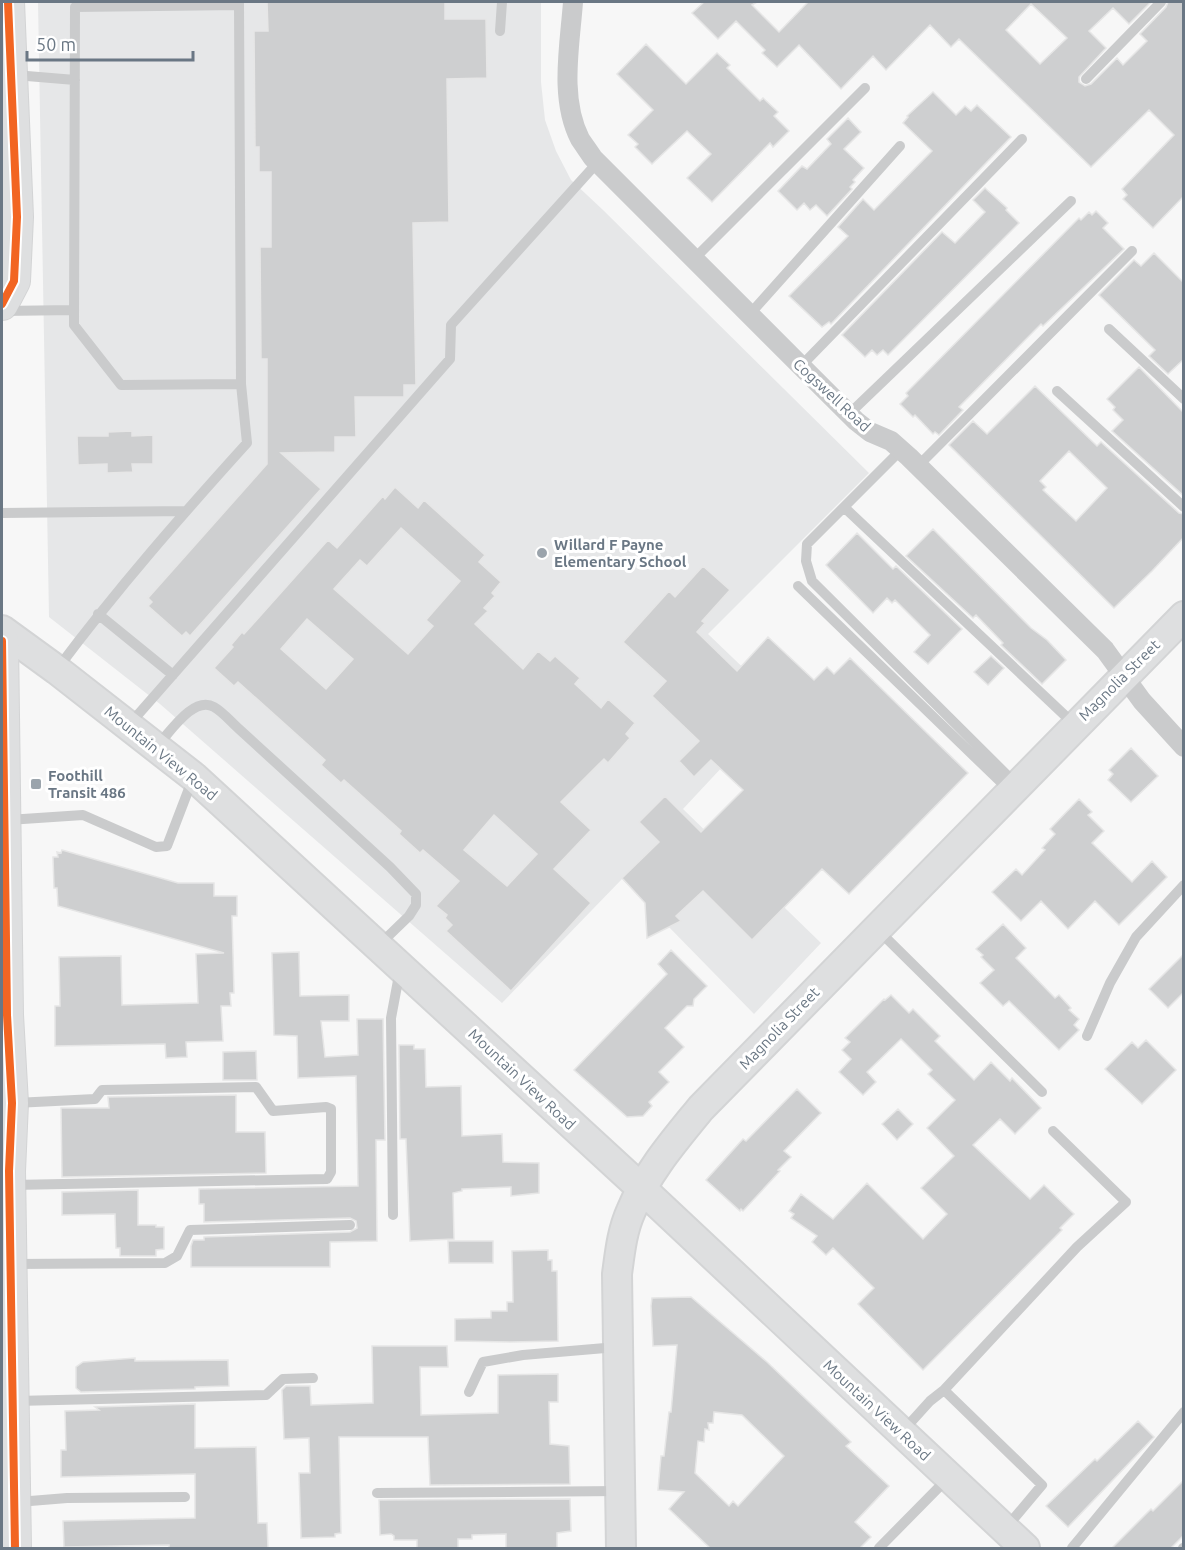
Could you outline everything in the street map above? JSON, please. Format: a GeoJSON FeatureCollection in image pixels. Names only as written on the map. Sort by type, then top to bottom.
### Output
{"type":"FeatureCollection","features":[{"type":"Feature","properties":{"kind":"main road"},"geometry":{"type":"LineString","coordinates":[[2,304],[14,281],[17,217],[8,2]]}},
{"type":"Feature","properties":{"kind":"main road"},"geometry":{"type":"LineString","coordinates":[[2,641],[4,1015],[12,1103],[7,1176],[11,1264],[15,1548]]}},
{"type":"Feature","properties":{"kind":"street","name":"Cogswell Road"},"geometry":{"type":"LineString","coordinates":[[573,2],[568,80],[571,111],[579,138],[597,163],[849,414],[870,432],[891,441],[901,450],[1105,650],[1142,701],[1184,747]]}},
{"type":"Feature","properties":{"kind":"street","name":"Magnolia Street"},"geometry":{"type":"LineString","coordinates":[[621,1548],[617,1274],[621,1241],[630,1212],[641,1188],[701,1108],[1184,616]]}},
{"type":"Feature","properties":{"kind":"street","name":"Mountain View Road"},"geometry":{"type":"LineString","coordinates":[[2,630],[57,669],[194,777],[641,1188],[1015,1539]]}},
{"type":"Feature","properties":{"kind":"lane"},"geometry":{"type":"LineString","coordinates":[[57,669],[98,614],[247,443],[241,384],[239,3],[75,6],[64,2]]}},
{"type":"Feature","properties":{"kind":"lane"},"geometry":{"type":"LineString","coordinates":[[500,31],[502,2]]}},
{"type":"Feature","properties":{"kind":"lane"},"geometry":{"type":"LineString","coordinates":[[1086,79],[1161,2]]}},
{"type":"Feature","properties":{"kind":"lane"},"geometry":{"type":"LineString","coordinates":[[75,6],[74,325],[122,385],[241,384]]}},
{"type":"Feature","properties":{"kind":"lane"},"geometry":{"type":"LineString","coordinates":[[10,75],[75,80]]}},
{"type":"Feature","properties":{"kind":"lane"},"geometry":{"type":"LineString","coordinates":[[693,260],[865,88]]}},
{"type":"Feature","properties":{"kind":"lane"},"geometry":{"type":"LineString","coordinates":[[801,366],[1022,140]]}},
{"type":"Feature","properties":{"kind":"lane"},"geometry":{"type":"LineString","coordinates":[[749,315],[900,146]]}},
{"type":"Feature","properties":{"kind":"lane"},"geometry":{"type":"LineString","coordinates":[[128,726],[450,359],[451,325],[597,163]]}},
{"type":"Feature","properties":{"kind":"lane"},"geometry":{"type":"LineString","coordinates":[[849,414],[1071,201]]}},
{"type":"Feature","properties":{"kind":"lane"},"geometry":{"type":"LineString","coordinates":[[918,466],[1132,251]]}},
{"type":"Feature","properties":{"kind":"lane"},"geometry":{"type":"LineString","coordinates":[[2,310],[74,310]]}},
{"type":"Feature","properties":{"kind":"lane"},"geometry":{"type":"LineString","coordinates":[[1109,328],[1184,399]]}},
{"type":"Feature","properties":{"kind":"lane"},"geometry":{"type":"LineString","coordinates":[[1057,391],[1184,507]]}},
{"type":"Feature","properties":{"kind":"lane"},"geometry":{"type":"LineString","coordinates":[[901,450],[807,544],[806,561],[812,581],[1014,788]]}},
{"type":"Feature","properties":{"kind":"lane"},"geometry":{"type":"LineString","coordinates":[[844,507],[1075,725]]}},
{"type":"Feature","properties":{"kind":"lane"},"geometry":{"type":"LineString","coordinates":[[2,513],[186,511]]}},
{"type":"Feature","properties":{"kind":"lane"},"geometry":{"type":"LineString","coordinates":[[798,586],[1014,788]]}},
{"type":"Feature","properties":{"kind":"lane"},"geometry":{"type":"LineString","coordinates":[[98,614],[172,675]]}},
{"type":"Feature","properties":{"kind":"lane"},"geometry":{"type":"LineString","coordinates":[[156,748],[192,707],[204,703],[213,706],[239,729],[390,867],[416,894],[416,905],[409,915],[378,946]]}},
{"type":"Feature","properties":{"kind":"lane"},"geometry":{"type":"LineString","coordinates":[[4,820],[83,815],[156,847],[167,846],[194,777]]}},
{"type":"Feature","properties":{"kind":"lane"},"geometry":{"type":"LineString","coordinates":[[1087,1036],[1110,983],[1136,937],[1184,885]]}},
{"type":"Feature","properties":{"kind":"lane"},"geometry":{"type":"LineString","coordinates":[[876,928],[1042,1092]]}},
{"type":"Feature","properties":{"kind":"lane"},"geometry":{"type":"LineString","coordinates":[[393,1215],[391,1018],[401,967]]}},
{"type":"Feature","properties":{"kind":"lane"},"geometry":{"type":"LineString","coordinates":[[7,1176],[327,1179],[331,1172],[331,1109],[326,1107],[273,1111],[256,1087],[102,1090],[95,1099],[12,1103]]}},
{"type":"Feature","properties":{"kind":"lane"},"geometry":{"type":"LineString","coordinates":[[901,1432],[930,1401],[944,1390],[1077,1247],[1126,1202],[1053,1131]]}},
{"type":"Feature","properties":{"kind":"lane"},"geometry":{"type":"LineString","coordinates":[[11,1264],[165,1263],[177,1256],[190,1230],[350,1225]]}},
{"type":"Feature","properties":{"kind":"lane"},"geometry":{"type":"LineString","coordinates":[[468,1392],[483,1362],[523,1355],[617,1347]]}},
{"type":"Feature","properties":{"kind":"lane"},"geometry":{"type":"LineString","coordinates":[[13,1401],[266,1395],[283,1379],[313,1378]]}},
{"type":"Feature","properties":{"kind":"lane"},"geometry":{"type":"LineString","coordinates":[[944,1390],[1042,1485],[1015,1539]]}},
{"type":"Feature","properties":{"kind":"lane"},"geometry":{"type":"LineString","coordinates":[[1072,1548],[1184,1412]]}},
{"type":"Feature","properties":{"kind":"lane"},"geometry":{"type":"LineString","coordinates":[[879,1548],[949,1477]]}},
{"type":"Feature","properties":{"kind":"lane"},"geometry":{"type":"LineString","coordinates":[[377,1493],[620,1491]]}},
{"type":"Feature","properties":{"kind":"lane"},"geometry":{"type":"LineString","coordinates":[[14,1502],[67,1498],[185,1497]]}},
{"type":"Feature","properties":{"kind":"shaded area"},"geometry":{"type":"Polygon","coordinates":[[[38,2],[541,2],[541,82],[545,120],[556,151],[571,180],[869,473],[708,634],[781,704],[683,809],[821,943],[754,1014],[622,879],[502,1003],[160,704],[49,617],[38,2]]]}},
{"type":"Feature","properties":{"kind":"building"},"geometry":{"type":"Polygon","coordinates":[[[267,2],[445,2],[445,19],[486,19],[487,78],[447,79],[449,222],[413,223],[416,385],[404,385],[404,397],[355,397],[356,437],[335,437],[335,452],[281,453],[321,489],[190,636],[186,632],[182,636],[148,606],[152,602],[148,598],[267,464],[267,359],[261,359],[260,247],[271,247],[271,172],[259,172],[259,147],[255,147],[254,31],[268,31],[267,2]]]}},
{"type":"Feature","properties":{"kind":"building"},"geometry":{"type":"Polygon","coordinates":[[[704,2],[757,2],[752,5],[779,32],[808,2],[1151,2],[1129,24],[1113,8],[1089,31],[1106,48],[1079,77],[1079,82],[1085,86],[1091,84],[1117,58],[1123,65],[1147,41],[1140,34],[1168,2],[1184,2],[1184,196],[1153,228],[1123,199],[1127,195],[1122,189],[1174,135],[1149,110],[1091,167],[959,39],[951,47],[930,25],[886,70],[873,56],[841,89],[799,45],[777,67],[762,53],[765,50],[736,21],[718,39],[692,13],[704,2]],[[1031,4],[1006,30],[1040,64],[1067,38],[1031,4]]]}},
{"type":"Feature","properties":{"kind":"building"},"geometry":{"type":"Polygon","coordinates":[[[646,44],[686,84],[717,53],[730,65],[727,68],[760,101],[763,98],[778,112],[774,116],[789,131],[773,147],[770,143],[712,202],[687,178],[711,154],[687,131],[652,164],[635,147],[638,144],[628,135],[653,110],[617,74],[646,44]]]}},
{"type":"Feature","properties":{"kind":"building"},"geometry":{"type":"Polygon","coordinates":[[[933,92],[956,115],[965,106],[971,111],[977,105],[1011,137],[831,324],[829,322],[822,327],[789,296],[848,236],[838,227],[863,199],[874,210],[932,151],[903,123],[907,116],[933,92]]]}},
{"type":"Feature","properties":{"kind":"building"},"geometry":{"type":"Polygon","coordinates":[[[848,118],[861,132],[844,149],[864,168],[853,180],[855,182],[850,187],[852,189],[827,216],[816,205],[810,210],[804,203],[797,210],[778,191],[802,166],[807,169],[831,144],[827,139],[848,118]]]}},
{"type":"Feature","properties":{"kind":"building"},"geometry":{"type":"Polygon","coordinates":[[[985,188],[1007,208],[1006,210],[1019,223],[888,355],[883,350],[877,355],[872,350],[865,357],[842,335],[942,232],[955,243],[985,212],[973,200],[985,188]]]}},
{"type":"Feature","properties":{"kind":"building"},"geometry":{"type":"Polygon","coordinates":[[[1096,211],[1108,223],[1103,228],[1124,249],[1043,326],[1041,324],[959,407],[963,410],[939,435],[935,432],[933,434],[915,415],[913,417],[900,404],[908,396],[906,393],[1079,218],[1081,220],[1089,212],[1092,215],[1096,211]]]}},
{"type":"Feature","properties":{"kind":"building"},"geometry":{"type":"Polygon","coordinates":[[[1154,253],[1184,283],[1184,359],[1168,374],[1149,356],[1155,350],[1099,295],[1134,260],[1141,266],[1154,253]]]}},
{"type":"Feature","properties":{"kind":"building"},"geometry":{"type":"Polygon","coordinates":[[[1139,367],[1184,413],[1184,496],[1112,431],[1123,420],[1113,410],[1115,407],[1107,399],[1139,367]]]}},
{"type":"Feature","properties":{"kind":"building"},"geometry":{"type":"Polygon","coordinates":[[[1035,386],[1097,446],[1101,442],[1179,513],[1184,514],[1184,537],[1114,608],[949,445],[973,421],[987,434],[1035,386]],[[1069,451],[1040,481],[1046,487],[1043,490],[1076,521],[1107,488],[1069,451]]]}},
{"type":"Feature","properties":{"kind":"building"},"geometry":{"type":"Polygon","coordinates":[[[132,431],[132,436],[153,435],[153,464],[132,464],[133,472],[107,473],[107,464],[78,465],[77,436],[108,436],[108,432],[132,431]]]}},
{"type":"Feature","properties":{"kind":"building"},"geometry":{"type":"Polygon","coordinates":[[[395,487],[418,508],[424,500],[485,555],[479,562],[501,582],[492,593],[495,596],[484,608],[488,611],[475,624],[523,669],[538,651],[550,661],[555,656],[580,678],[575,684],[601,708],[608,699],[635,723],[626,734],[630,738],[608,763],[604,759],[561,802],[591,830],[554,869],[591,903],[511,991],[446,931],[452,925],[445,918],[447,915],[436,906],[459,881],[423,850],[420,853],[399,834],[401,831],[344,780],[341,783],[321,765],[325,760],[238,682],[234,686],[214,668],[233,647],[231,645],[242,632],[244,634],[328,540],[337,548],[383,496],[385,499],[395,487]],[[401,528],[367,566],[360,560],[334,589],[408,654],[433,626],[426,620],[460,581],[401,528]],[[307,619],[281,649],[326,689],[353,659],[307,619]],[[494,815],[464,850],[507,886],[537,854],[494,815]]]}},
{"type":"Feature","properties":{"kind":"building"},"geometry":{"type":"Polygon","coordinates":[[[933,529],[1066,660],[1042,684],[1001,645],[1003,643],[976,615],[973,618],[906,556],[933,529]]]}},
{"type":"Feature","properties":{"kind":"building"},"geometry":{"type":"Polygon","coordinates":[[[857,533],[893,569],[896,566],[962,629],[928,664],[914,652],[930,635],[895,600],[892,603],[887,598],[873,613],[826,565],[857,533]]]}},
{"type":"Feature","properties":{"kind":"building"},"geometry":{"type":"Polygon","coordinates":[[[703,566],[730,590],[702,621],[705,623],[697,632],[737,671],[768,637],[814,680],[827,667],[834,674],[850,658],[968,773],[849,894],[822,869],[752,940],[703,891],[676,916],[681,921],[647,938],[645,903],[622,878],[659,842],[639,822],[665,796],[701,832],[743,790],[711,760],[694,777],[679,761],[699,741],[652,696],[666,681],[623,642],[669,591],[675,597],[703,566]]]}},
{"type":"Feature","properties":{"kind":"building"},"geometry":{"type":"Polygon","coordinates":[[[991,656],[1004,668],[988,685],[974,672],[991,656]]]}},
{"type":"Feature","properties":{"kind":"building"},"geometry":{"type":"Polygon","coordinates":[[[1131,748],[1158,776],[1131,802],[1108,780],[1113,774],[1109,770],[1131,748]]]}},
{"type":"Feature","properties":{"kind":"building"},"geometry":{"type":"Polygon","coordinates":[[[1079,799],[1092,812],[1088,815],[1104,831],[1092,843],[1132,882],[1152,861],[1167,877],[1119,925],[1095,901],[1068,929],[1041,901],[1021,921],[992,892],[1016,869],[1022,875],[1045,850],[1042,848],[1055,834],[1050,829],[1079,799]]]}},
{"type":"Feature","properties":{"kind":"building"},"geometry":{"type":"Polygon","coordinates":[[[62,850],[178,883],[214,883],[214,896],[237,896],[237,916],[232,916],[234,993],[230,993],[231,1006],[221,1006],[223,1041],[186,1042],[187,1057],[166,1058],[165,1044],[55,1046],[55,1006],[60,1006],[59,957],[121,956],[122,1005],[198,1003],[196,954],[224,953],[58,906],[57,888],[54,888],[53,857],[58,857],[57,852],[61,853],[62,850]]]}},
{"type":"Feature","properties":{"kind":"building"},"geometry":{"type":"Polygon","coordinates":[[[1003,924],[1026,948],[1016,958],[1055,998],[1059,995],[1071,1008],[1069,1010],[1079,1019],[1074,1025],[1079,1030],[1059,1050],[1009,1001],[1003,1006],[980,983],[994,970],[976,949],[1003,924]]]}},
{"type":"Feature","properties":{"kind":"building"},"geometry":{"type":"Polygon","coordinates":[[[671,950],[707,986],[694,999],[693,1006],[687,1006],[665,1028],[684,1047],[659,1072],[669,1082],[649,1102],[652,1106],[643,1116],[627,1117],[574,1070],[667,974],[658,964],[671,950]]]}},
{"type":"Feature","properties":{"kind":"building"},"geometry":{"type":"Polygon","coordinates":[[[299,952],[300,996],[349,995],[349,1021],[321,1021],[325,1057],[358,1055],[357,1019],[383,1019],[385,1140],[376,1140],[377,1241],[330,1242],[330,1267],[191,1267],[193,1240],[204,1240],[204,1237],[350,1232],[357,1228],[356,1221],[350,1218],[204,1222],[204,1204],[199,1204],[199,1189],[358,1186],[356,1076],[298,1078],[297,1036],[274,1035],[272,953],[299,952]]]}},
{"type":"Feature","properties":{"kind":"building"},"geometry":{"type":"Polygon","coordinates":[[[1184,954],[1184,992],[1168,1008],[1149,989],[1184,954]]]}},
{"type":"Feature","properties":{"kind":"building"},"geometry":{"type":"Polygon","coordinates":[[[891,995],[909,1013],[913,1009],[940,1036],[935,1041],[974,1080],[991,1062],[1010,1081],[1012,1078],[1041,1108],[1015,1134],[1000,1119],[973,1145],[1030,1199],[1044,1185],[1074,1214],[1060,1228],[1062,1230],[923,1370],[858,1304],[874,1288],[833,1248],[826,1255],[812,1242],[817,1236],[791,1218],[794,1214],[789,1211],[801,1194],[833,1219],[867,1183],[923,1239],[947,1214],[921,1188],[954,1156],[927,1128],[955,1100],[928,1074],[932,1070],[901,1039],[867,1072],[876,1082],[863,1095],[839,1072],[851,1059],[842,1050],[850,1042],[845,1038],[884,999],[891,995]]]}},
{"type":"Feature","properties":{"kind":"building"},"geometry":{"type":"Polygon","coordinates":[[[1146,1040],[1176,1070],[1142,1104],[1105,1069],[1132,1042],[1138,1048],[1146,1040]]]}},
{"type":"Feature","properties":{"kind":"building"},"geometry":{"type":"Polygon","coordinates":[[[399,1045],[414,1045],[414,1049],[425,1049],[426,1087],[461,1086],[462,1136],[502,1134],[503,1162],[539,1163],[539,1193],[511,1196],[511,1187],[462,1189],[462,1191],[453,1193],[454,1239],[410,1241],[406,1139],[400,1139],[399,1045]]]}},
{"type":"Feature","properties":{"kind":"building"},"geometry":{"type":"Polygon","coordinates":[[[256,1051],[257,1080],[223,1080],[223,1052],[256,1051]]]}},
{"type":"Feature","properties":{"kind":"building"},"geometry":{"type":"Polygon","coordinates":[[[797,1089],[821,1113],[784,1151],[791,1157],[778,1170],[780,1171],[743,1211],[741,1209],[740,1211],[706,1180],[743,1139],[746,1141],[797,1089]]]}},
{"type":"Feature","properties":{"kind":"building"},"geometry":{"type":"Polygon","coordinates":[[[236,1095],[236,1132],[265,1132],[266,1173],[62,1177],[61,1108],[109,1108],[108,1097],[236,1095]]]}},
{"type":"Feature","properties":{"kind":"building"},"geometry":{"type":"Polygon","coordinates":[[[898,1109],[913,1124],[897,1140],[882,1124],[898,1109]]]}},
{"type":"Feature","properties":{"kind":"building"},"geometry":{"type":"Polygon","coordinates":[[[138,1190],[138,1225],[164,1227],[164,1249],[156,1250],[156,1256],[120,1256],[120,1248],[116,1248],[115,1214],[62,1215],[62,1192],[138,1190]]]}},
{"type":"Feature","properties":{"kind":"building"},"geometry":{"type":"Polygon","coordinates":[[[448,1241],[493,1241],[493,1263],[449,1263],[448,1241]]]}},
{"type":"Feature","properties":{"kind":"building"},"geometry":{"type":"Polygon","coordinates":[[[548,1250],[548,1260],[552,1260],[552,1271],[557,1271],[558,1341],[455,1341],[455,1319],[491,1318],[491,1311],[507,1311],[507,1302],[513,1302],[512,1251],[548,1250]]]}},
{"type":"Feature","properties":{"kind":"building"},"geometry":{"type":"Polygon","coordinates":[[[691,1297],[767,1362],[851,1442],[846,1446],[889,1486],[855,1522],[871,1537],[860,1548],[710,1548],[669,1509],[684,1492],[658,1490],[661,1456],[664,1456],[669,1412],[671,1412],[677,1345],[653,1346],[652,1298],[691,1297]],[[714,1412],[713,1423],[708,1423],[709,1430],[705,1429],[704,1442],[698,1441],[695,1473],[729,1506],[733,1501],[738,1506],[784,1456],[742,1415],[714,1412]]]}},
{"type":"Feature","properties":{"kind":"building"},"geometry":{"type":"Polygon","coordinates":[[[372,1346],[447,1346],[448,1367],[420,1367],[421,1415],[498,1413],[498,1375],[558,1374],[558,1402],[549,1402],[550,1444],[569,1446],[570,1484],[430,1485],[428,1437],[339,1437],[341,1533],[335,1534],[335,1537],[301,1538],[299,1473],[310,1473],[309,1438],[284,1439],[282,1390],[286,1386],[310,1386],[311,1405],[373,1403],[372,1346]]]}},
{"type":"Feature","properties":{"kind":"building"},"geometry":{"type":"Polygon","coordinates":[[[135,1358],[135,1361],[228,1360],[229,1386],[81,1392],[76,1388],[76,1367],[83,1362],[135,1358]]]}},
{"type":"Feature","properties":{"kind":"building"},"geometry":{"type":"Polygon","coordinates":[[[195,1404],[195,1448],[256,1447],[258,1523],[267,1523],[268,1548],[169,1548],[169,1545],[64,1547],[63,1521],[195,1518],[195,1474],[61,1477],[61,1450],[66,1450],[65,1411],[99,1410],[95,1407],[195,1404]]]}},
{"type":"Feature","properties":{"kind":"building"},"geometry":{"type":"Polygon","coordinates":[[[1138,1421],[1154,1437],[1068,1527],[1046,1506],[1138,1421]]]}},
{"type":"Feature","properties":{"kind":"building"},"geometry":{"type":"Polygon","coordinates":[[[1184,1480],[1184,1535],[1171,1548],[1112,1548],[1151,1509],[1153,1511],[1184,1480]]]}},
{"type":"Feature","properties":{"kind":"building"},"geometry":{"type":"Polygon","coordinates":[[[570,1499],[571,1531],[557,1533],[557,1548],[506,1548],[506,1534],[472,1535],[472,1539],[458,1539],[458,1548],[417,1548],[417,1540],[394,1540],[391,1534],[380,1535],[379,1500],[570,1499]]]}},
{"type":"Feature","properties":{"kind":"transit line","name":"486"},"geometry":{"type":"LineString","coordinates":[[2,304],[14,281],[17,217],[8,2]]}},
{"type":"Feature","properties":{"kind":"transit line","name":"486"},"geometry":{"type":"LineString","coordinates":[[2,641],[7,1015],[12,1103],[9,1171],[15,1548]]}},
{"type":"Feature","properties":{"kind":"place","name":"Willard F Payne Elementary School"},"geometry":{"type":"Point","coordinates":[542,553]}},
{"type":"Feature","properties":{"kind":"place","name":"Foothill Transit 486"},"geometry":{"type":"Point","coordinates":[36,784]}}]}
